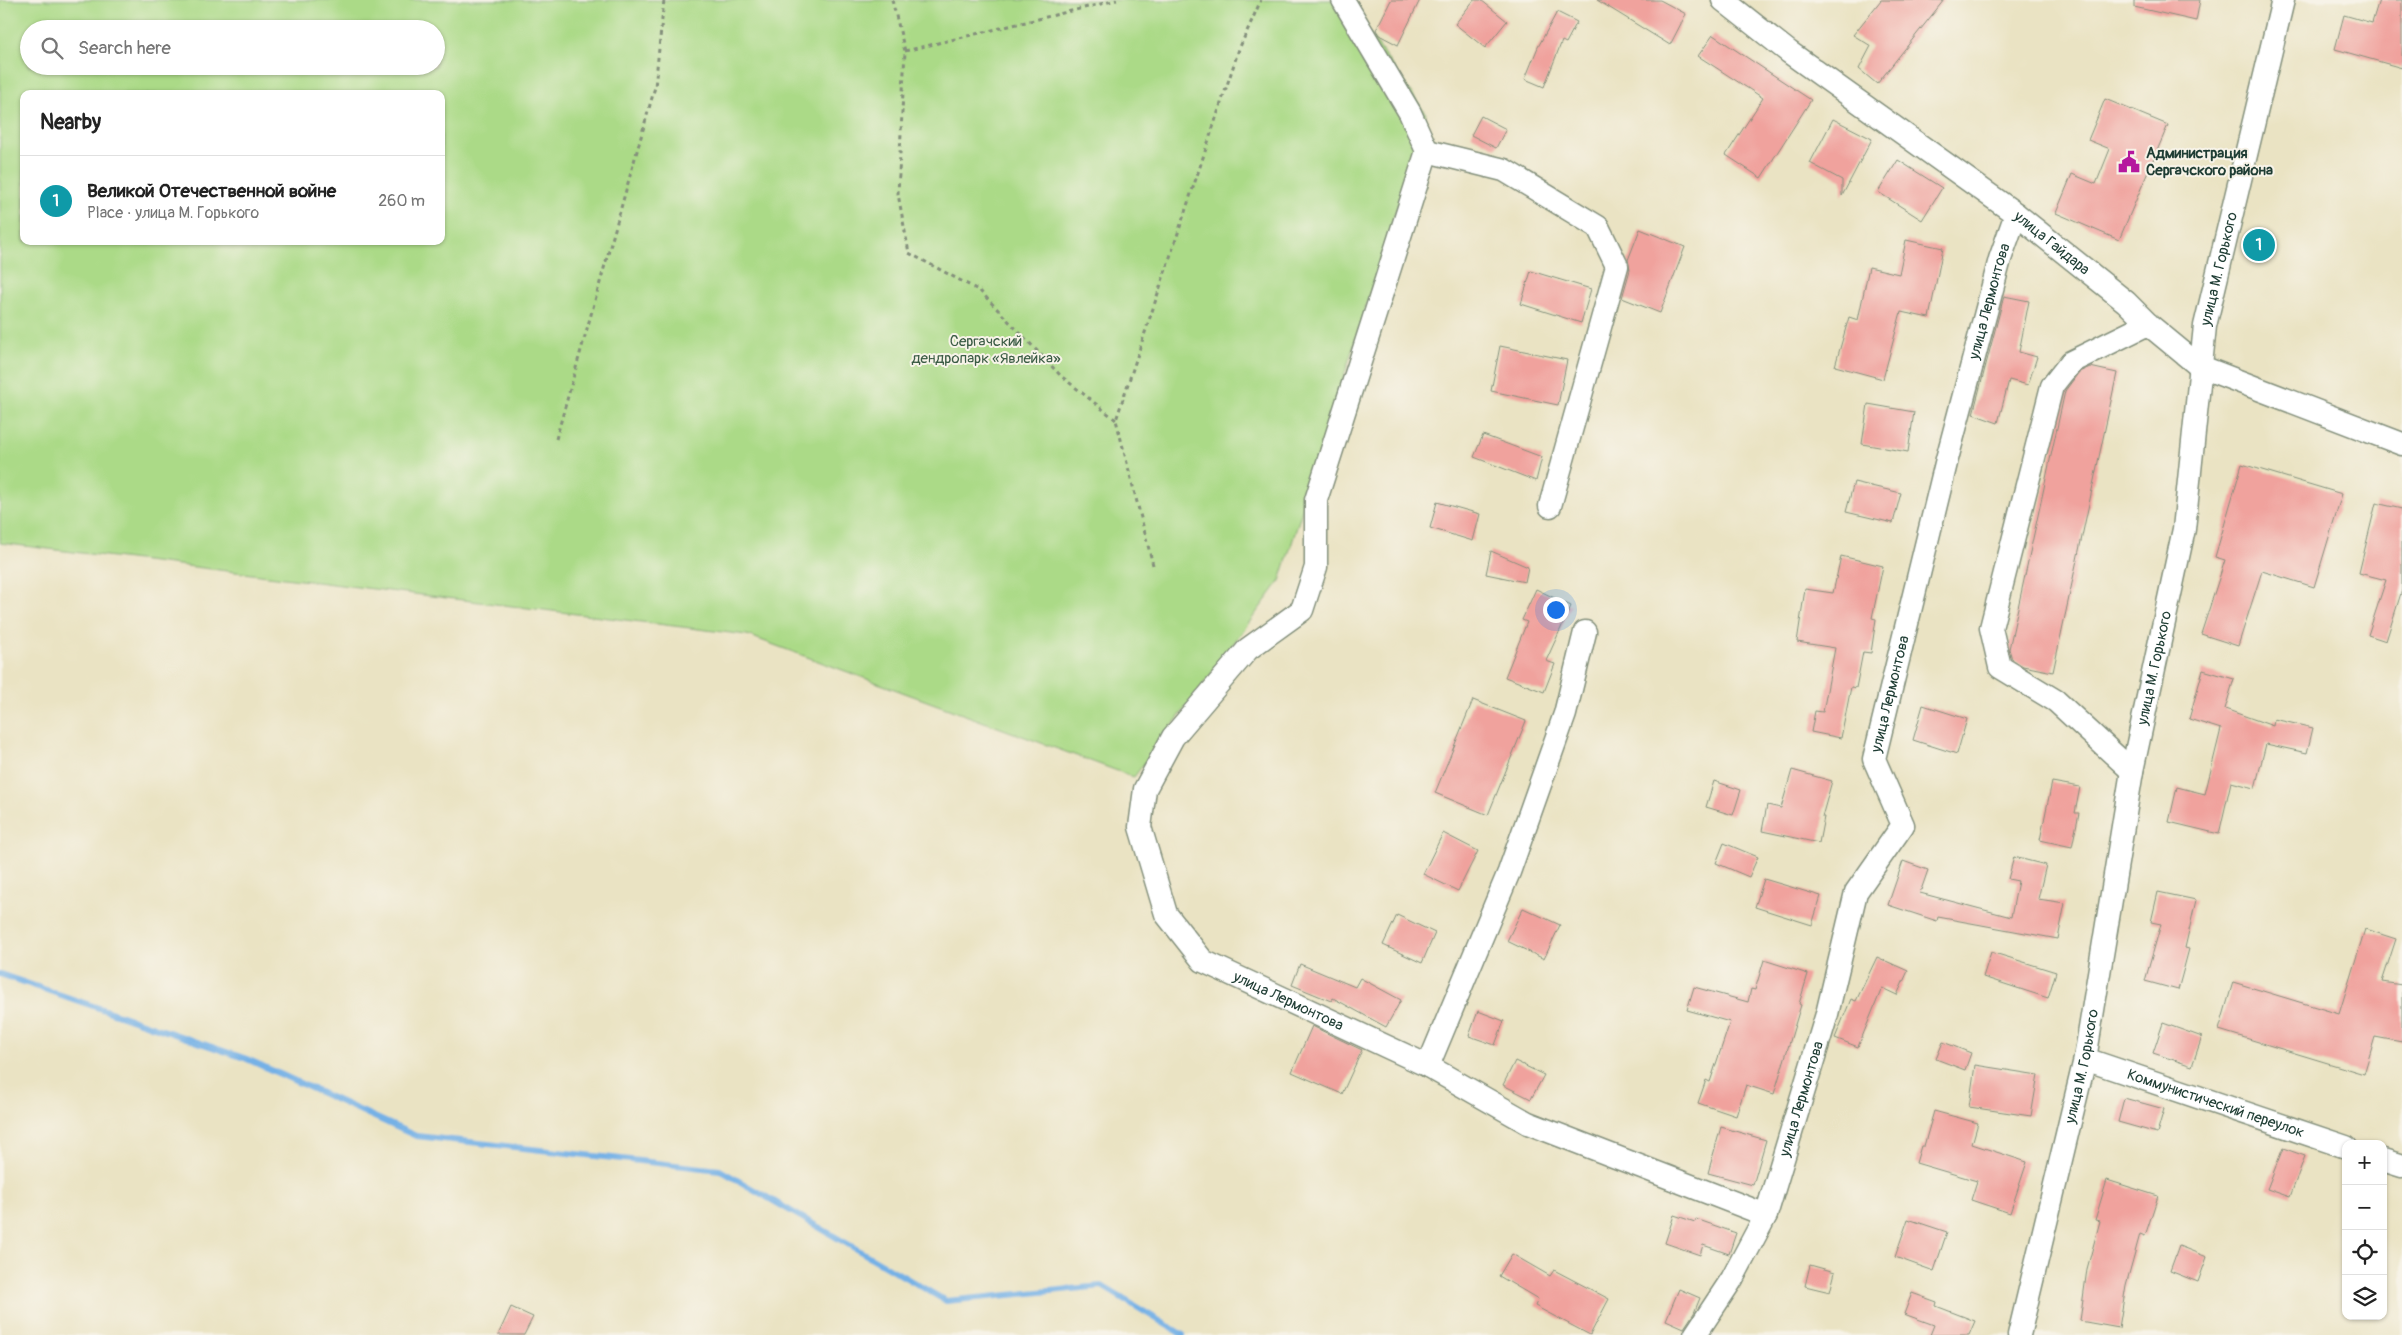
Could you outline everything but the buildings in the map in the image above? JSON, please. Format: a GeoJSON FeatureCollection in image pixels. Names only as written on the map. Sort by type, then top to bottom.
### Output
{"type":"FeatureCollection","features":[{"type":"Feature","properties":{"kind":"street"},"geometry":{"type":"LineString","coordinates":[[1343,0],[1410,113],[1427,150],[1504,170],[1513,175],[1598,227],[1617,266],[1550,506]]}},
{"type":"Feature","properties":{"kind":"street","name":"улица Гайдара"},"geometry":{"type":"LineString","coordinates":[[1723,0],[1789,52],[2016,214],[2126,302],[2148,324],[2199,366],[2402,444]]}},
{"type":"Feature","properties":{"kind":"street","name":"улица М. Горького"},"geometry":{"type":"LineString","coordinates":[[2018,1335],[2085,1059],[2132,771],[2184,529],[2199,366],[2205,326],[2283,0]]}},
{"type":"Feature","properties":{"kind":"street","name":"улица Лермонтова"},"geometry":{"type":"LineString","coordinates":[[1427,150],[1316,500],[1316,567],[1302,610],[1248,648],[1173,737],[1145,789],[1140,827],[1166,914],[1203,961],[1428,1066],[1528,1123],[1766,1215]]}},
{"type":"Feature","properties":{"kind":"street","name":"улица Лермонтова"},"geometry":{"type":"LineString","coordinates":[[1695,1335],[1732,1280],[1766,1215],[1827,1014],[1856,892],[1903,825],[1874,759],[1947,459],[2000,258],[2016,214]]}},
{"type":"Feature","properties":{"kind":"street"},"geometry":{"type":"LineString","coordinates":[[2132,771],[2056,701],[2000,667],[1992,628],[2052,386],[2071,362],[2148,324]]}},
{"type":"Feature","properties":{"kind":"street"},"geometry":{"type":"LineString","coordinates":[[1428,1066],[1510,872],[1565,714],[1586,632]]}},
{"type":"Feature","properties":{"kind":"street","name":"Коммунистический переулок"},"geometry":{"type":"LineString","coordinates":[[2085,1059],[2342,1146]]}},
{"type":"Feature","properties":{"kind":"street"},"geometry":{"type":"LineString","coordinates":[[2387,1161],[2402,1166]]}},
{"type":"Feature","properties":{"kind":"path"},"geometry":{"type":"LineString","coordinates":[[556,438],[656,86],[664,0]]}},
{"type":"Feature","properties":{"kind":"path"},"geometry":{"type":"LineString","coordinates":[[892,0],[905,51],[898,194],[908,252],[980,291],[1061,376],[1116,420]]}},
{"type":"Feature","properties":{"kind":"path"},"geometry":{"type":"LineString","coordinates":[[905,51],[1117,0]]}},
{"type":"Feature","properties":{"kind":"path"},"geometry":{"type":"LineString","coordinates":[[1153,565],[1116,420],[1239,49],[1261,0]]}},
{"type":"Feature","properties":{"kind":"green space","name":"Сергачский дендропарк «Явлейка»"},"geometry":{"type":"Polygon","coordinates":[[[0,0],[1346,0],[1426,114],[1280,581],[1134,777],[747,635],[0,543],[0,0]]]}},
{"type":"Feature","properties":{"kind":"waterway"},"geometry":{"type":"LineString","coordinates":[[0,974],[247,1059],[416,1136],[720,1170],[946,1301],[1102,1286],[1183,1335]]}},
{"type":"Feature","properties":{"kind":"place","name":"Администрация Сергачского района"},"geometry":{"type":"Point","coordinates":[2129,162]}},
{"type":"Feature","properties":{"kind":"place","name":"Великой Отечественной войне"},"geometry":{"type":"Point","coordinates":[2259,245]}}]}
